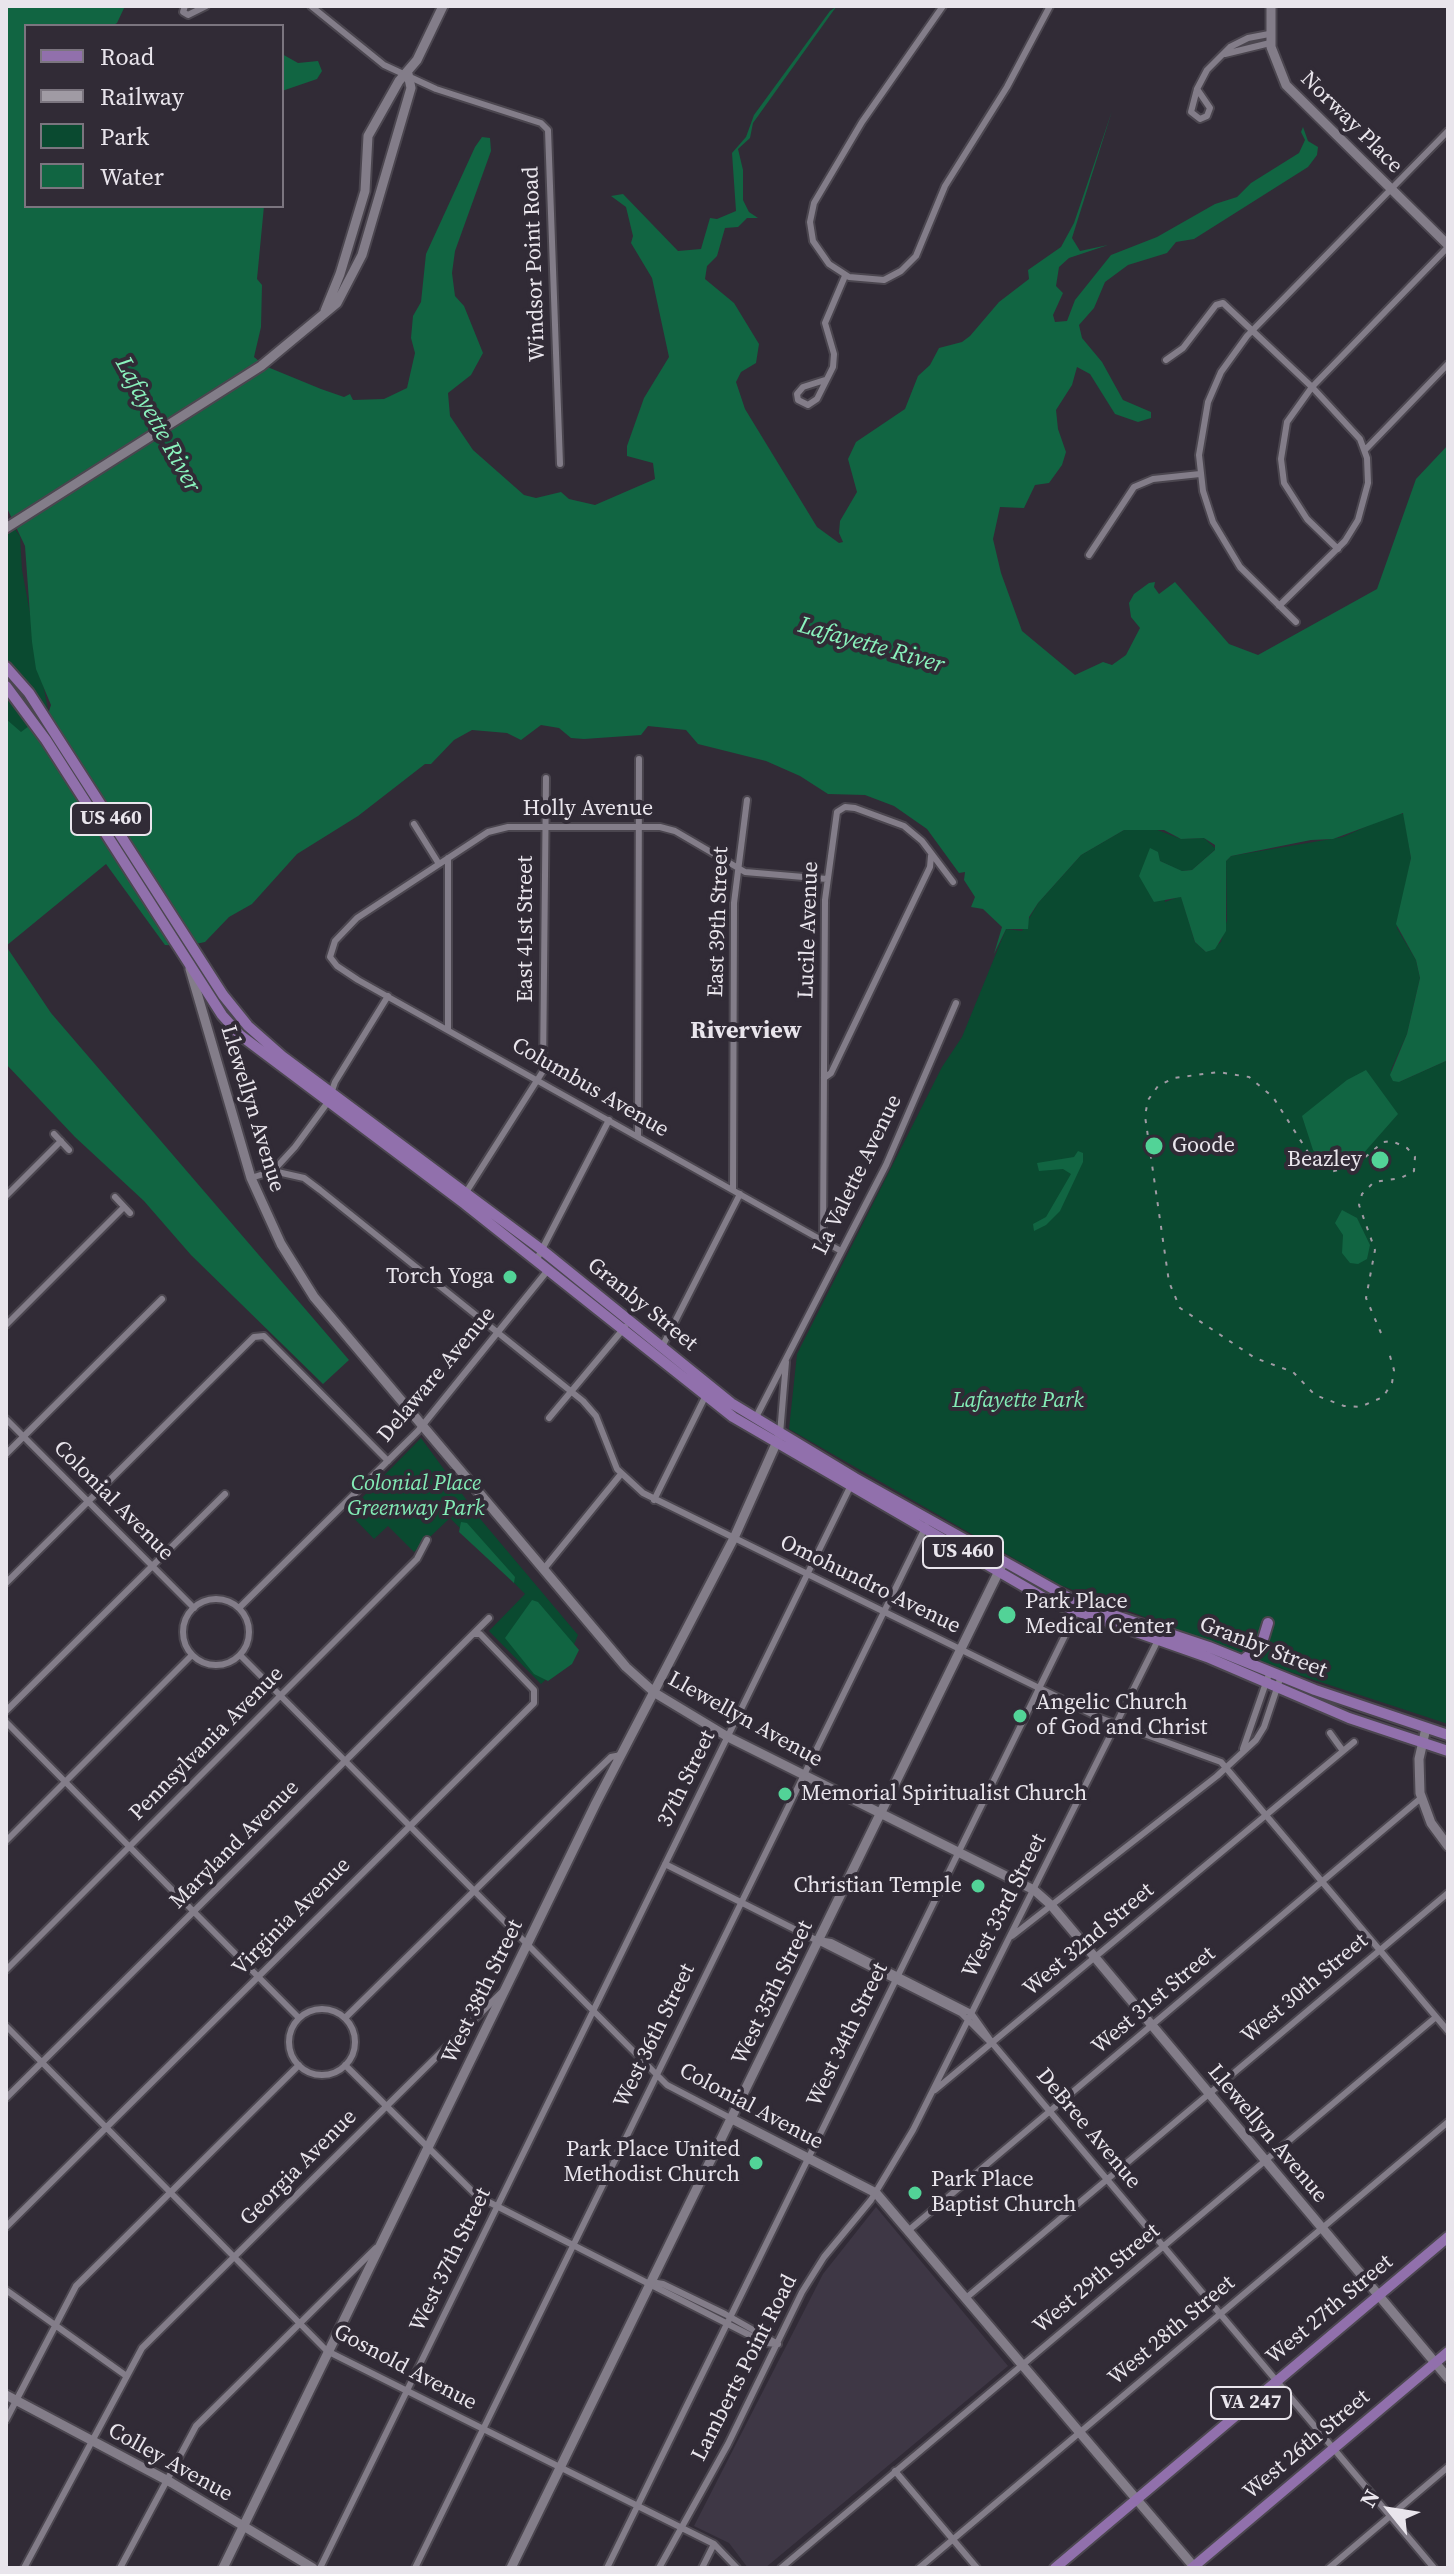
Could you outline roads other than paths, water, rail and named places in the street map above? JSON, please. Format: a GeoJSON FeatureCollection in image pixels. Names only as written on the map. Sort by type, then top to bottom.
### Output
{"type":"FeatureCollection","features":[{"type":"Feature","properties":{"kind":"main road","name":"Granby Street"},"geometry":{"type":"LineString","coordinates":[[6,667],[22,684],[240,1035],[464,1197],[626,1325],[706,1395],[926,1525],[1078,1609],[1243,1660],[1426,1728]]}},
{"type":"Feature","properties":{"kind":"main road","name":"Granby Street"},"geometry":{"type":"LineString","coordinates":[[9,690],[193,959]]}},
{"type":"Feature","properties":{"kind":"main road","name":"Granby Street"},"geometry":{"type":"LineString","coordinates":[[626,1325],[662,1347],[779,1439]]}},
{"type":"Feature","properties":{"kind":"main road"},"geometry":{"type":"LineString","coordinates":[[1243,1660],[1261,1646],[1268,1623]]}},
{"type":"Feature","properties":{"kind":"main road","name":"Granby Street"},"geometry":{"type":"LineString","coordinates":[[1159,1636],[1277,1688],[1421,1743]]}},
{"type":"Feature","properties":{"kind":"main road","name":"US 460"},"geometry":{"type":"LineString","coordinates":[[1426,1728],[1448,1735]]}},
{"type":"Feature","properties":{"kind":"main road","name":"US 460"},"geometry":{"type":"LineString","coordinates":[[1421,1743],[1448,1751]]}},
{"type":"Feature","properties":{"kind":"main road","name":"West 27th Street"},"geometry":{"type":"LineString","coordinates":[[1055,2568],[1448,2237]]}},
{"type":"Feature","properties":{"kind":"main road","name":"West 26th Street"},"geometry":{"type":"LineString","coordinates":[[1193,2567],[1448,2352]]}},
{"type":"Feature","properties":{"kind":"street"},"geometry":{"type":"LineString","coordinates":[[185,6],[183,12],[188,15],[206,6]]}},
{"type":"Feature","properties":{"kind":"street","name":"Windsor Point Road"},"geometry":{"type":"LineString","coordinates":[[311,6],[367,54],[436,89],[541,123],[549,136],[560,464]]}},
{"type":"Feature","properties":{"kind":"street"},"geometry":{"type":"LineString","coordinates":[[321,318],[340,274],[365,191],[368,136],[399,81],[408,74],[443,6]]}},
{"type":"Feature","properties":{"kind":"street"},"geometry":{"type":"LineString","coordinates":[[943,6],[862,122],[814,203],[810,222],[813,241],[829,264],[845,276],[866,281],[884,280],[901,271],[916,256],[945,186],[1013,78],[1050,6]]}},
{"type":"Feature","properties":{"kind":"street","name":"Norway Place"},"geometry":{"type":"LineString","coordinates":[[1271,6],[1270,39],[1280,74],[1294,95],[1448,246]]}},
{"type":"Feature","properties":{"kind":"street"},"geometry":{"type":"LineString","coordinates":[[1197,89],[1210,108],[1207,116],[1200,119],[1191,112],[1197,89],[1207,70],[1222,55],[1270,39]]}},
{"type":"Feature","properties":{"kind":"street"},"geometry":{"type":"LineString","coordinates":[[6,528],[278,353],[321,318],[345,292],[362,255],[411,88],[408,74]]}},
{"type":"Feature","properties":{"kind":"street"},"geometry":{"type":"LineString","coordinates":[[1296,622],[1240,567],[1219,536],[1200,474],[1200,438],[1208,402],[1231,356],[1253,330],[1448,131]]}},
{"type":"Feature","properties":{"kind":"street"},"geometry":{"type":"LineString","coordinates":[[1338,549],[1295,503],[1282,472],[1281,447],[1287,422],[1312,387],[1448,246]]}},
{"type":"Feature","properties":{"kind":"street"},"geometry":{"type":"LineString","coordinates":[[825,380],[803,387],[797,394],[798,400],[804,405],[814,402],[825,380],[834,361],[825,323],[845,276]]}},
{"type":"Feature","properties":{"kind":"street"},"geometry":{"type":"LineString","coordinates":[[1166,360],[1183,348],[1218,303],[1223,303],[1356,431],[1365,450],[1368,483],[1364,504],[1352,531],[1338,549],[1279,606]]}},
{"type":"Feature","properties":{"kind":"street"},"geometry":{"type":"LineString","coordinates":[[1365,450],[1448,364]]}},
{"type":"Feature","properties":{"kind":"street"},"geometry":{"type":"LineString","coordinates":[[1089,555],[1134,487],[1153,479],[1200,474]]}},
{"type":"Feature","properties":{"kind":"street"},"geometry":{"type":"LineString","coordinates":[[638,1136],[639,759]]}},
{"type":"Feature","properties":{"kind":"street","name":"East 41st Street"},"geometry":{"type":"LineString","coordinates":[[464,1197],[543,1071],[546,778]]}},
{"type":"Feature","properties":{"kind":"street","name":"East 39th Street"},"geometry":{"type":"LineString","coordinates":[[662,1347],[736,1192],[737,867],[747,800]]}},
{"type":"Feature","properties":{"kind":"street","name":"Lucile Avenue"},"geometry":{"type":"LineString","coordinates":[[823,1241],[827,879],[837,812],[845,807],[855,808],[893,820],[915,833],[931,854]]}},
{"type":"Feature","properties":{"kind":"street"},"geometry":{"type":"LineString","coordinates":[[414,824],[439,864]]}},
{"type":"Feature","properties":{"kind":"street","name":"Holly Avenue"},"geometry":{"type":"LineString","coordinates":[[331,950],[335,941],[357,918],[498,829],[640,827],[675,831],[737,867],[779,878],[827,879]]}},
{"type":"Feature","properties":{"kind":"street"},"geometry":{"type":"LineString","coordinates":[[931,854],[953,882]]}},
{"type":"Feature","properties":{"kind":"street"},"geometry":{"type":"LineString","coordinates":[[824,1078],[831,1073],[930,867],[931,854]]}},
{"type":"Feature","properties":{"kind":"street"},"geometry":{"type":"LineString","coordinates":[[448,858],[448,1029]]}},
{"type":"Feature","properties":{"kind":"street","name":"Columbus Avenue"},"geometry":{"type":"LineString","coordinates":[[331,950],[337,966],[841,1251]]}},
{"type":"Feature","properties":{"kind":"street","name":"Llewellyn Avenue"},"geometry":{"type":"LineString","coordinates":[[193,959],[251,1178],[281,1244],[314,1297],[626,1667],[655,1693],[728,1737],[1034,1890],[1051,1905],[1448,2378]]}},
{"type":"Feature","properties":{"kind":"street"},"geometry":{"type":"LineString","coordinates":[[251,1178],[273,1171],[330,1098],[335,1082],[388,996]]}},
{"type":"Feature","properties":{"kind":"street","name":"La Valette Avenue"},"geometry":{"type":"LineString","coordinates":[[755,1419],[886,1165],[956,1003]]}},
{"type":"Feature","properties":{"kind":"street"},"geometry":{"type":"LineString","coordinates":[[539,1255],[609,1120]]}},
{"type":"Feature","properties":{"kind":"street"},"geometry":{"type":"LineString","coordinates":[[54,1134],[69,1150]]}},
{"type":"Feature","properties":{"kind":"street"},"geometry":{"type":"LineString","coordinates":[[6,1196],[61,1141]]}},
{"type":"Feature","properties":{"kind":"street","name":"Omohundro Avenue"},"geometry":{"type":"LineString","coordinates":[[273,1171],[304,1178],[572,1392],[596,1416],[621,1474],[654,1500],[1116,1725],[1212,1757],[1227,1767],[1448,2031]]}},
{"type":"Feature","properties":{"kind":"street"},"geometry":{"type":"LineString","coordinates":[[115,1197],[130,1213]]}},
{"type":"Feature","properties":{"kind":"street"},"geometry":{"type":"LineString","coordinates":[[6,1325],[123,1208]]}},
{"type":"Feature","properties":{"kind":"street","name":"Delaware Avenue"},"geometry":{"type":"LineString","coordinates":[[239,1608],[422,1426],[552,1265]]}},
{"type":"Feature","properties":{"kind":"street"},"geometry":{"type":"LineString","coordinates":[[6,1454],[162,1299]]}},
{"type":"Feature","properties":{"kind":"street"},"geometry":{"type":"LineString","coordinates":[[549,1418],[626,1325]]}},
{"type":"Feature","properties":{"kind":"street"},"geometry":{"type":"LineString","coordinates":[[6,1583],[254,1337],[261,1335],[388,1461]]}},
{"type":"Feature","properties":{"kind":"street","name":"La Valette Avenue"},"geometry":{"type":"LineString","coordinates":[[779,1439],[786,1359]]}},
{"type":"Feature","properties":{"kind":"street"},"geometry":{"type":"LineString","coordinates":[[654,1500],[706,1395]]}},
{"type":"Feature","properties":{"kind":"street","name":"Colonial Avenue"},"geometry":{"type":"LineString","coordinates":[[6,1419],[194,1608]]}},
{"type":"Feature","properties":{"kind":"street","name":"West 38th Street"},"geometry":{"type":"LineString","coordinates":[[223,2568],[527,1943],[734,1538],[779,1439]]}},
{"type":"Feature","properties":{"kind":"street"},"geometry":{"type":"LineString","coordinates":[[543,1570],[621,1474]]}},
{"type":"Feature","properties":{"kind":"street","name":"37th Street"},"geometry":{"type":"LineString","coordinates":[[593,2010],[853,1483]]}},
{"type":"Feature","properties":{"kind":"street"},"geometry":{"type":"LineString","coordinates":[[6,1711],[225,1494]]}},
{"type":"Feature","properties":{"kind":"street","name":"West 36th Street"},"geometry":{"type":"LineString","coordinates":[[415,2568],[926,1525]]}},
{"type":"Feature","properties":{"kind":"street","name":"Pennsylvania Avenue"},"geometry":{"type":"LineString","coordinates":[[6,1970],[417,1559],[427,1540]]}},
{"type":"Feature","properties":{"kind":"street","name":"West 35th Street"},"geometry":{"type":"LineString","coordinates":[[511,2568],[1001,1567]]}},
{"type":"Feature","properties":{"kind":"street"},"geometry":{"type":"LineString","coordinates":[[214,1599],[239,1608],[249,1628],[247,1644],[240,1655],[216,1665],[192,1655],[183,1630],[194,1608],[214,1599]]}},
{"type":"Feature","properties":{"kind":"street","name":"West 34th Street"},"geometry":{"type":"LineString","coordinates":[[607,2568],[1078,1609]]}},
{"type":"Feature","properties":{"kind":"street","name":"Maryland Avenue"},"geometry":{"type":"LineString","coordinates":[[6,2098],[489,1618]]}},
{"type":"Feature","properties":{"kind":"street","name":"Virginia Avenue"},"geometry":{"type":"LineString","coordinates":[[6,2227],[536,1699],[534,1690],[499,1653],[480,1634],[473,1634]]}},
{"type":"Feature","properties":{"kind":"street","name":"West 33rd Street"},"geometry":{"type":"LineString","coordinates":[[876,2193],[933,2091],[1159,1636]]}},
{"type":"Feature","properties":{"kind":"street"},"geometry":{"type":"LineString","coordinates":[[6,1841],[192,1655]]}},
{"type":"Feature","properties":{"kind":"street","name":"Colonial Avenue"},"geometry":{"type":"LineString","coordinates":[[240,1655],[667,2085],[876,2193],[1193,2567]]}},
{"type":"Feature","properties":{"kind":"street"},"geometry":{"type":"LineString","coordinates":[[1242,1753],[1266,1683],[1276,1673]]}},
{"type":"Feature","properties":{"kind":"street"},"geometry":{"type":"LineString","coordinates":[[1009,1938],[1242,1753],[1264,1727],[1277,1688],[1276,1673]]}},
{"type":"Feature","properties":{"kind":"street"},"geometry":{"type":"LineString","coordinates":[[6,1722],[299,2018]]}},
{"type":"Feature","properties":{"kind":"street"},"geometry":{"type":"LineString","coordinates":[[1426,1728],[1419,1768],[1421,1798],[1431,1823],[1448,1846]]}},
{"type":"Feature","properties":{"kind":"street"},"geometry":{"type":"LineString","coordinates":[[1330,1733],[1343,1751]]}},
{"type":"Feature","properties":{"kind":"street","name":"West 32nd Street"},"geometry":{"type":"LineString","coordinates":[[933,2091],[1354,1742]]}},
{"type":"Feature","properties":{"kind":"street"},"geometry":{"type":"LineString","coordinates":[[345,2018],[603,1765],[621,1755]]}},
{"type":"Feature","properties":{"kind":"street","name":"West 31st Street"},"geometry":{"type":"LineString","coordinates":[[909,2230],[1421,1798]]}},
{"type":"Feature","properties":{"kind":"street","name":"DeBree Avenue"},"geometry":{"type":"LineString","coordinates":[[665,1864],[970,2016],[1434,2568]]}},
{"type":"Feature","properties":{"kind":"street","name":"West 30th Street"},"geometry":{"type":"LineString","coordinates":[[966,2298],[1448,1893]]}},
{"type":"Feature","properties":{"kind":"street","name":"Georgia Avenue"},"geometry":{"type":"LineString","coordinates":[[24,2568],[142,2348],[504,1991]]}},
{"type":"Feature","properties":{"kind":"street"},"geometry":{"type":"LineString","coordinates":[[319,2009],[333,2010],[345,2018],[355,2038],[353,2053],[345,2065],[325,2074],[311,2073],[299,2065],[291,2052],[289,2038],[299,2018],[319,2009]]}},
{"type":"Feature","properties":{"kind":"street","name":"West 37th Street"},"geometry":{"type":"LineString","coordinates":[[320,2568],[593,2010]]}},
{"type":"Feature","properties":{"kind":"street","name":"West 29th Street"},"geometry":{"type":"LineString","coordinates":[[781,2568],[1436,2017]]}},
{"type":"Feature","properties":{"kind":"street","name":"Gosnold Avenue"},"geometry":{"type":"LineString","coordinates":[[6,2026],[327,2351],[714,2544],[737,2568]]}},
{"type":"Feature","properties":{"kind":"street"},"geometry":{"type":"LineString","coordinates":[[6,2420],[76,2286],[299,2065]]}},
{"type":"Feature","properties":{"kind":"street"},"geometry":{"type":"LineString","coordinates":[[345,2065],[472,2192],[651,2282],[660,2291],[729,2320],[765,2343],[778,2344]]}},
{"type":"Feature","properties":{"kind":"street","name":"West 28th Street"},"geometry":{"type":"LineString","coordinates":[[919,2568],[1448,2122]]}},
{"type":"Feature","properties":{"kind":"street","name":"Lamberts Point Road"},"geometry":{"type":"LineString","coordinates":[[659,2568],[683,2528],[813,2274],[876,2193]]}},
{"type":"Feature","properties":{"kind":"street"},"geometry":{"type":"LineString","coordinates":[[120,2568],[196,2426],[379,2246]]}},
{"type":"Feature","properties":{"kind":"street"},"geometry":{"type":"LineString","coordinates":[[6,2290],[125,2375]]}},
{"type":"Feature","properties":{"kind":"street","name":"Colley Avenue"},"geometry":{"type":"LineString","coordinates":[[6,2395],[166,2480],[313,2568]]}},
{"type":"Feature","properties":{"kind":"street"},"geometry":{"type":"LineString","coordinates":[[1329,2568],[1448,2467]]}},
{"type":"Feature","properties":{"kind":"street"},"geometry":{"type":"LineString","coordinates":[[895,2471],[977,2568]]}},
{"type":"Feature","properties":{"kind":"street"},"geometry":{"type":"LineString","coordinates":[[702,2568],[714,2544]]}},
{"type":"Feature","properties":{"kind":"water","name":"Lafayette River"},"geometry":{"type":"Polygon","coordinates":[[[6,6],[125,6],[115,24],[24,24],[24,208],[264,208],[257,279],[262,285],[261,327],[254,357],[265,366],[321,389],[344,397],[350,394],[353,400],[384,399],[407,388],[415,353],[411,338],[413,316],[421,302],[426,254],[475,147],[482,137],[490,138],[491,151],[455,251],[452,273],[455,296],[464,306],[483,353],[471,375],[448,393],[450,416],[473,450],[524,495],[536,498],[561,492],[569,499],[595,505],[655,479],[653,463],[627,456],[627,446],[644,398],[669,357],[652,278],[631,243],[633,236],[626,207],[611,196],[623,194],[678,251],[701,249],[710,218],[717,219],[736,211],[732,153],[746,137],[754,115],[836,7],[753,123],[750,138],[738,149],[743,170],[743,200],[749,212],[758,218],[747,218],[738,227],[725,228],[717,256],[707,266],[705,279],[734,303],[759,344],[756,363],[741,372],[736,382],[745,409],[817,527],[839,543],[843,542],[839,533],[840,521],[857,492],[848,459],[856,442],[905,409],[918,376],[930,365],[939,348],[962,342],[970,336],[999,302],[1029,279],[1028,270],[1061,247],[1074,223],[1112,111],[1072,238],[1080,251],[1108,245],[1069,258],[1059,267],[1056,286],[1063,293],[1053,315],[1055,322],[1067,321],[1075,300],[1111,255],[1157,237],[1215,204],[1237,197],[1251,183],[1299,153],[1305,140],[1301,132],[1303,127],[1308,141],[1318,147],[1317,155],[1308,167],[1194,239],[1176,242],[1167,253],[1128,265],[1105,282],[1094,308],[1079,325],[1082,338],[1102,362],[1123,400],[1151,412],[1151,418],[1138,422],[1115,414],[1090,374],[1077,367],[1072,385],[1056,410],[1058,429],[1066,452],[1062,465],[1049,483],[1035,485],[1024,508],[1000,507],[993,539],[1001,573],[1022,631],[1075,675],[1103,662],[1112,665],[1126,655],[1140,628],[1131,617],[1129,603],[1134,594],[1155,582],[1154,587],[1159,594],[1175,582],[1229,644],[1258,655],[1377,589],[1416,479],[1448,445],[1448,1060],[1399,1082],[1393,1081],[1390,1075],[1407,1034],[1420,978],[1416,960],[1396,924],[1411,858],[1403,813],[1333,839],[1311,840],[1231,856],[1226,861],[1226,931],[1215,949],[1206,952],[1195,942],[1181,897],[1154,902],[1139,876],[1150,848],[1158,852],[1160,861],[1182,871],[1192,870],[1215,850],[1215,845],[1204,838],[1181,839],[1164,830],[1124,830],[1081,855],[1038,903],[1029,917],[1028,929],[1006,929],[994,954],[1002,927],[983,909],[971,907],[975,897],[964,880],[965,872],[959,873],[927,829],[894,806],[865,795],[828,794],[800,776],[766,761],[698,744],[686,730],[648,726],[641,735],[584,739],[571,738],[559,728],[541,725],[521,740],[507,733],[472,730],[454,740],[431,764],[425,764],[358,816],[297,854],[252,904],[229,917],[205,942],[186,946],[165,945],[106,864],[6,946],[6,719],[21,732],[49,711],[51,705],[36,669],[25,546],[6,506],[6,6]]]}},
{"type":"Feature","properties":{"kind":"water"},"geometry":{"type":"Polygon","coordinates":[[[284,55],[298,63],[318,61],[322,71],[317,79],[284,90],[284,55]]]}},
{"type":"Feature","properties":{"kind":"water"},"geometry":{"type":"Polygon","coordinates":[[[6,946],[51,1013],[349,1360],[323,1384],[191,1255],[144,1201],[75,1137],[6,1064],[6,946]]]}},
{"type":"Feature","properties":{"kind":"water"},"geometry":{"type":"Polygon","coordinates":[[[1366,1070],[1398,1114],[1354,1164],[1327,1164],[1313,1150],[1302,1116],[1347,1080],[1366,1070]]]}},
{"type":"Feature","properties":{"kind":"water"},"geometry":{"type":"Polygon","coordinates":[[[1078,1151],[1083,1153],[1083,1162],[1060,1211],[1046,1225],[1034,1231],[1033,1224],[1046,1217],[1071,1174],[1063,1169],[1039,1171],[1037,1163],[1074,1157],[1078,1151]]]}},
{"type":"Feature","properties":{"kind":"water"},"geometry":{"type":"Polygon","coordinates":[[[1342,1210],[1357,1218],[1370,1245],[1367,1259],[1358,1264],[1350,1263],[1342,1253],[1343,1235],[1335,1223],[1342,1210]]]}},
{"type":"Feature","properties":{"kind":"water"},"geometry":{"type":"Polygon","coordinates":[[[461,1522],[467,1523],[515,1577],[514,1583],[459,1532],[461,1522]]]}},
{"type":"Feature","properties":{"kind":"water"},"geometry":{"type":"Polygon","coordinates":[[[532,1600],[538,1602],[579,1650],[572,1664],[548,1681],[534,1674],[505,1638],[532,1600]]]}},
{"type":"Feature","properties":{"kind":"railway"},"geometry":{"type":"LineString","coordinates":[[1381,1333],[1366,1298],[1375,1250],[1359,1205],[1362,1194],[1374,1182],[1401,1178],[1414,1171],[1415,1157],[1407,1148],[1392,1141],[1383,1142],[1356,1165],[1331,1172],[1313,1160],[1273,1097],[1249,1077],[1218,1072],[1174,1078],[1158,1086],[1148,1100],[1145,1116],[1169,1282],[1180,1308],[1255,1358],[1293,1372],[1315,1395],[1344,1406],[1360,1407],[1383,1397],[1392,1383],[1394,1370],[1388,1349]]}},
{"type":"Feature","properties":{"kind":"place","name":"Goode"},"geometry":{"type":"Point","coordinates":[1154,1146]}},
{"type":"Feature","properties":{"kind":"place","name":"Beazley"},"geometry":{"type":"Point","coordinates":[1380,1160]}},
{"type":"Feature","properties":{"kind":"place","name":"Torch Yoga"},"geometry":{"type":"Point","coordinates":[510,1277]}},
{"type":"Feature","properties":{"kind":"place","name":"Park Place Medical Center"},"geometry":{"type":"Point","coordinates":[1007,1615]}},
{"type":"Feature","properties":{"kind":"place","name":"Angelic Church of God and Christ"},"geometry":{"type":"Point","coordinates":[1020,1716]}},
{"type":"Feature","properties":{"kind":"place","name":"Memorial Spiritualist Church"},"geometry":{"type":"Point","coordinates":[785,1794]}},
{"type":"Feature","properties":{"kind":"place","name":"Christian Temple"},"geometry":{"type":"Point","coordinates":[978,1886]}},
{"type":"Feature","properties":{"kind":"place","name":"Park Place United Methodist Church"},"geometry":{"type":"Point","coordinates":[756,2163]}},
{"type":"Feature","properties":{"kind":"place","name":"Park Place Baptist Church"},"geometry":{"type":"Point","coordinates":[915,2193]}},
{"type":"Feature","properties":{"kind":"district","name":"Riverview"},"geometry":{"type":"Point","coordinates":[746,1032]}},
{"type":"Feature","properties":{"kind":"park label","name":"Lafayette Park"},"geometry":{"type":"Point","coordinates":[1018,1401]}},
{"type":"Feature","properties":{"kind":"park label","name":"Colonial Place Greenway Park"},"geometry":{"type":"Point","coordinates":[416,1496]}}]}
